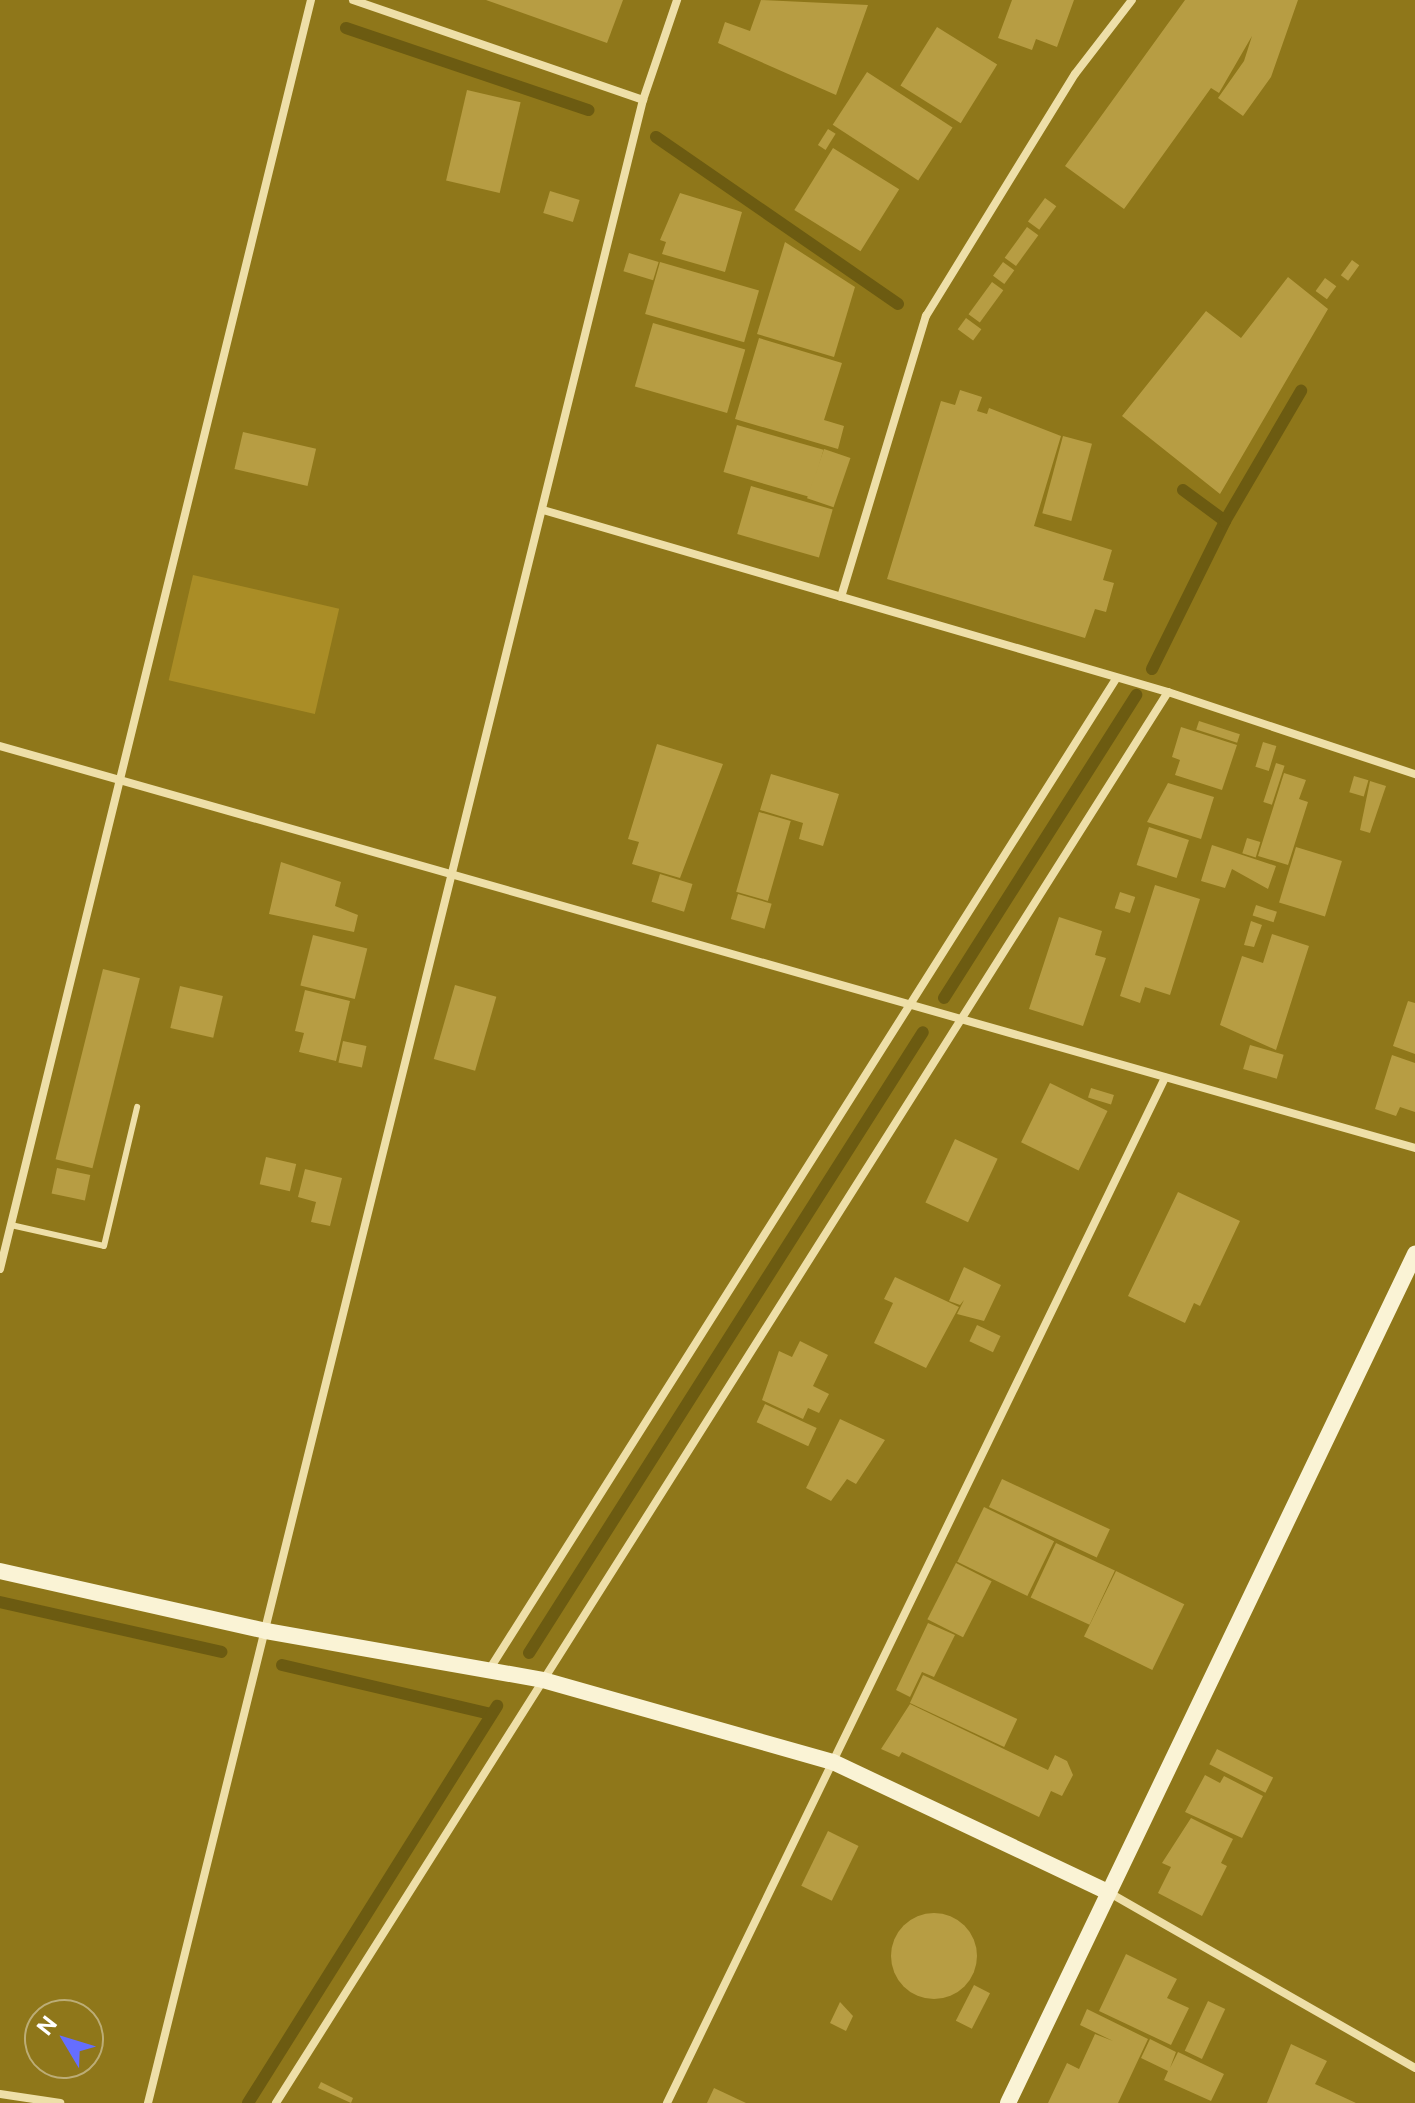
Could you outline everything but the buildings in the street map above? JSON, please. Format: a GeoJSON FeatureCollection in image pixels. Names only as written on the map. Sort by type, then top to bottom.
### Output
{"type":"FeatureCollection","features":[{"type":"Feature","properties":{"kind":"street"},"geometry":{"type":"LineString","coordinates":[[0,1269],[311,0]]}},
{"type":"Feature","properties":{"kind":"street"},"geometry":{"type":"LineString","coordinates":[[353,0],[643,100]]}},
{"type":"Feature","properties":{"kind":"street"},"geometry":{"type":"LineString","coordinates":[[148,2103],[643,100],[677,0]]}},
{"type":"Feature","properties":{"kind":"street"},"geometry":{"type":"LineString","coordinates":[[841,597],[926,316],[1075,74],[1132,0]]}},
{"type":"Feature","properties":{"kind":"street"},"geometry":{"type":"LineString","coordinates":[[543,510],[1168,692],[1415,774]]}},
{"type":"Feature","properties":{"kind":"street"},"geometry":{"type":"LineString","coordinates":[[489,1670],[1116,679]]}},
{"type":"Feature","properties":{"kind":"street"},"geometry":{"type":"LineString","coordinates":[[276,2103],[958,1019],[1168,692]]}},
{"type":"Feature","properties":{"kind":"street"},"geometry":{"type":"LineString","coordinates":[[0,746],[1415,1148]]}},
{"type":"Feature","properties":{"kind":"street"},"geometry":{"type":"LineString","coordinates":[[667,2103],[1165,1078]]}},
{"type":"Feature","properties":{"kind":"street"},"geometry":{"type":"LineString","coordinates":[[1008,2103],[1415,1254]]}},
{"type":"Feature","properties":{"kind":"street"},"geometry":{"type":"LineString","coordinates":[[0,1571],[266,1631],[543,1680],[833,1762],[1108,1892],[1415,2068]]}},
{"type":"Feature","properties":{"kind":"street"},"geometry":{"type":"LineString","coordinates":[[0,2094],[60,2103]]}},
{"type":"Feature","properties":{"kind":"lane"},"geometry":{"type":"LineString","coordinates":[[11,1225],[104,1246],[137,1107]]}},
{"type":"Feature","properties":{"kind":"shaded area"},"geometry":{"type":"Polygon","coordinates":[[[193,575],[339,609],[315,714],[169,680],[193,575]]]}},
{"type":"Feature","properties":{"kind":"waterway"},"geometry":{"type":"LineString","coordinates":[[346,28],[588,110]]}},
{"type":"Feature","properties":{"kind":"waterway"},"geometry":{"type":"LineString","coordinates":[[656,137],[898,304]]}},
{"type":"Feature","properties":{"kind":"waterway"},"geometry":{"type":"LineString","coordinates":[[1152,669],[1225,521],[1301,391]]}},
{"type":"Feature","properties":{"kind":"waterway"},"geometry":{"type":"LineString","coordinates":[[1183,490],[1225,521]]}},
{"type":"Feature","properties":{"kind":"waterway"},"geometry":{"type":"LineString","coordinates":[[944,998],[1136,695]]}},
{"type":"Feature","properties":{"kind":"waterway"},"geometry":{"type":"LineString","coordinates":[[529,1653],[923,1032]]}},
{"type":"Feature","properties":{"kind":"waterway"},"geometry":{"type":"LineString","coordinates":[[0,1602],[221,1652]]}},
{"type":"Feature","properties":{"kind":"waterway"},"geometry":{"type":"LineString","coordinates":[[282,1665],[491,1714]]}},
{"type":"Feature","properties":{"kind":"waterway"},"geometry":{"type":"LineString","coordinates":[[248,2103],[497,1706]]}}]}
